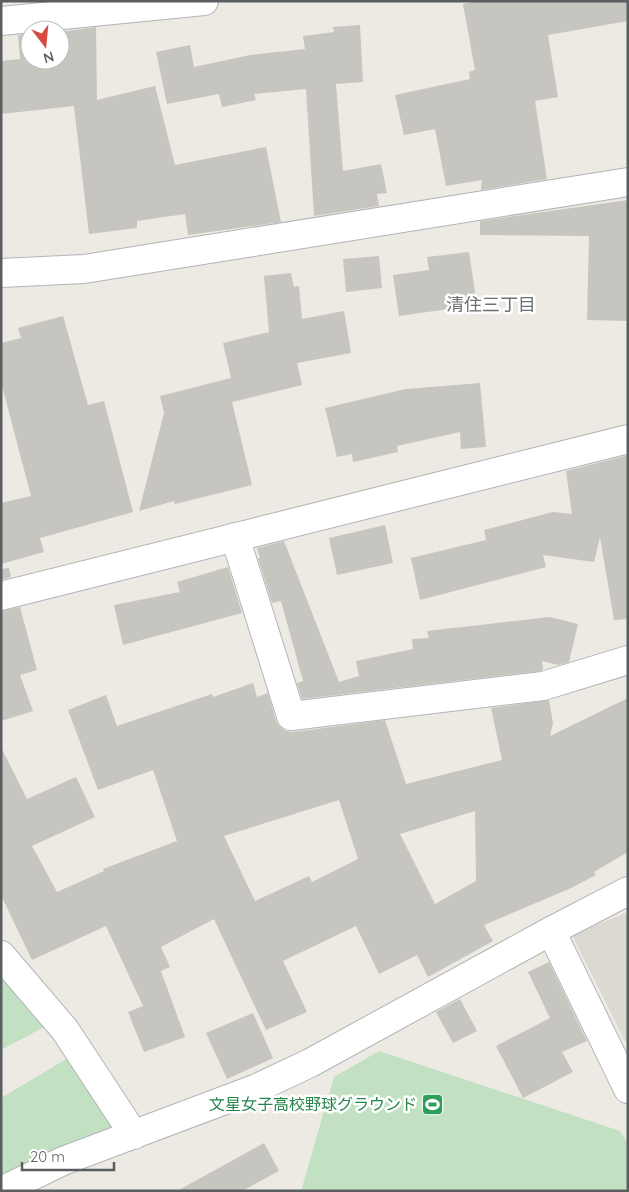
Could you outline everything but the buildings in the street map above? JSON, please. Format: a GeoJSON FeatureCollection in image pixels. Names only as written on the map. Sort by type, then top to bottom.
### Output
{"type":"FeatureCollection","features":[{"type":"Feature","properties":{"kind":"street"},"geometry":{"type":"LineString","coordinates":[[1,21],[204,1]]}},
{"type":"Feature","properties":{"kind":"street"},"geometry":{"type":"LineString","coordinates":[[1,273],[84,269],[628,182]]}},
{"type":"Feature","properties":{"kind":"street"},"geometry":{"type":"LineString","coordinates":[[1,596],[628,439]]}},
{"type":"Feature","properties":{"kind":"street"},"geometry":{"type":"LineString","coordinates":[[235,537],[291,716],[543,686],[628,660]]}},
{"type":"Feature","properties":{"kind":"street"},"geometry":{"type":"LineString","coordinates":[[1,1191],[63,1162],[257,1088],[310,1063],[628,891]]}},
{"type":"Feature","properties":{"kind":"street"},"geometry":{"type":"LineString","coordinates":[[552,931],[628,1089]]}},
{"type":"Feature","properties":{"kind":"street"},"geometry":{"type":"LineString","coordinates":[[1,955],[65,1030],[134,1135]]}},
{"type":"Feature","properties":{"kind":"shaded area"},"geometry":{"type":"Polygon","coordinates":[[[628,912],[628,1047],[572,935],[628,912]]]}},
{"type":"Feature","properties":{"kind":"green space"},"geometry":{"type":"Polygon","coordinates":[[[1,976],[46,1026],[1,1050],[1,976]]]}},
{"type":"Feature","properties":{"kind":"green space","name":"文星女子高校野球グラウンド"},"geometry":{"type":"Polygon","coordinates":[[[379,1051],[620,1131],[628,1144],[628,1191],[301,1191],[334,1077],[379,1051]]]}},
{"type":"Feature","properties":{"kind":"green space"},"geometry":{"type":"Polygon","coordinates":[[[68,1058],[112,1128],[1,1181],[1,1098],[68,1058]]]}},
{"type":"Feature","properties":{"kind":"place","name":"文星女子高校野球グラウンド"},"geometry":{"type":"Point","coordinates":[433,1104]}},
{"type":"Feature","properties":{"kind":"district","name":"清住三丁目"},"geometry":{"type":"Point","coordinates":[491,304]}}]}
